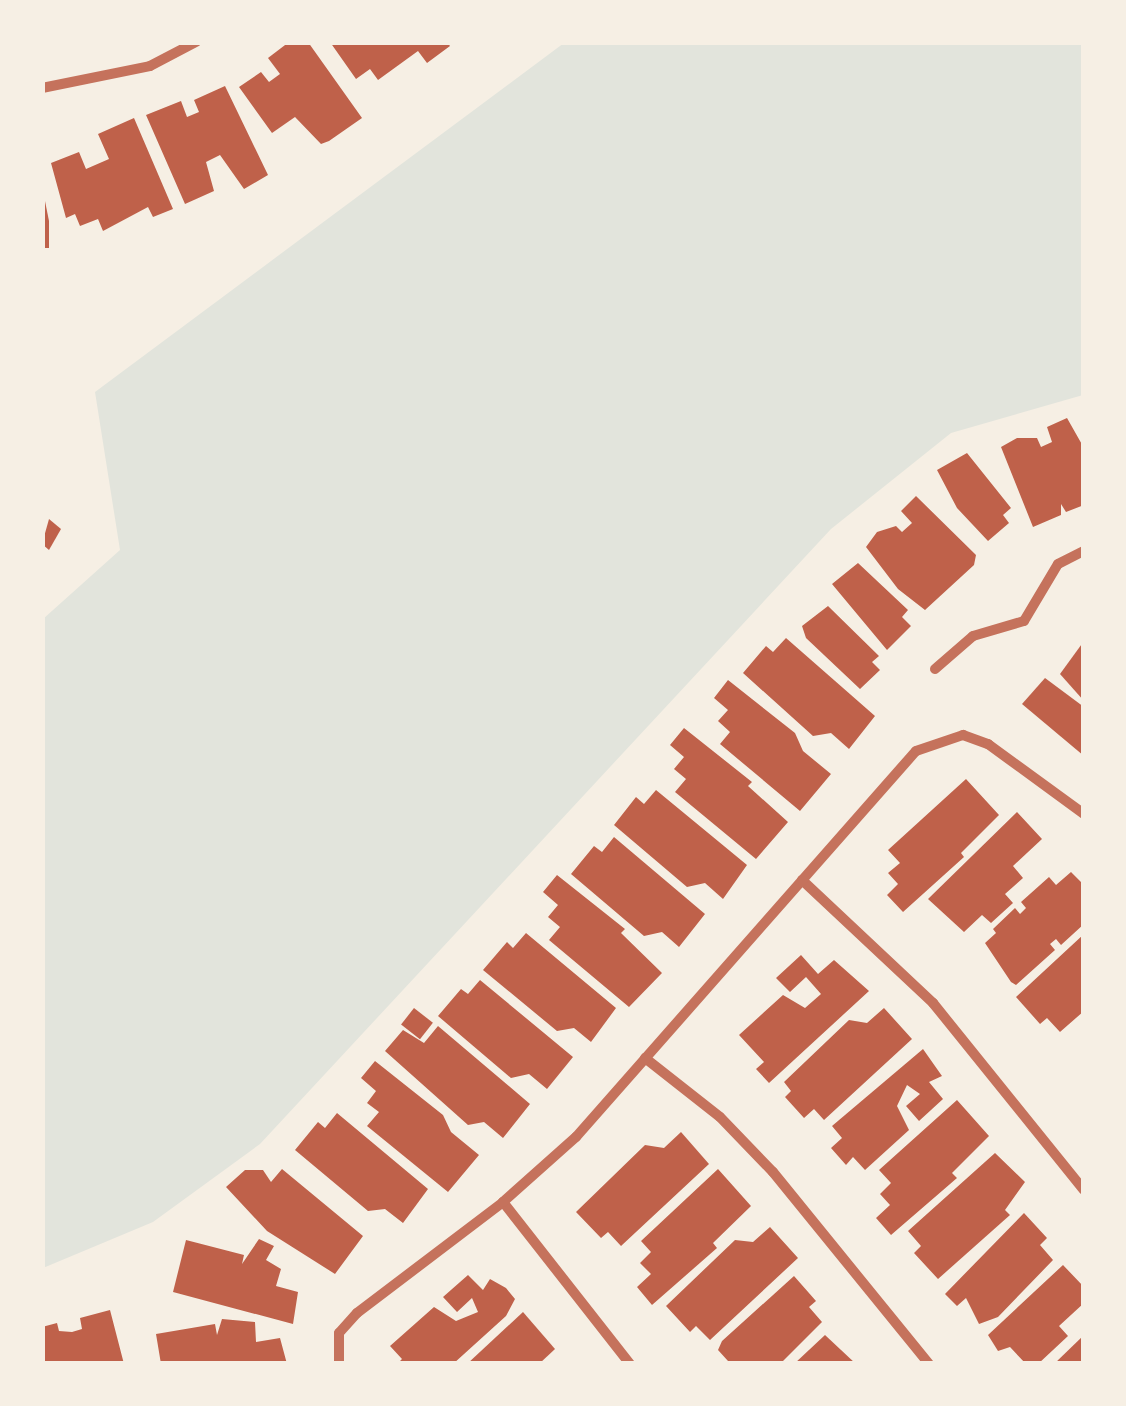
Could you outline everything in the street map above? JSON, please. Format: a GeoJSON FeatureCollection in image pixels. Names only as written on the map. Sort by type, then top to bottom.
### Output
{"type":"FeatureCollection","features":[{"type":"Feature","properties":{"kind":"street"},"geometry":{"type":"LineString","coordinates":[[42,88],[150,66],[196,42]]}},
{"type":"Feature","properties":{"kind":"street"},"geometry":{"type":"LineString","coordinates":[[935,669],[973,636],[1024,621],[1058,564],[1084,552]]}},
{"type":"Feature","properties":{"kind":"street"},"geometry":{"type":"LineString","coordinates":[[339,1364],[339,1333],[357,1314],[503,1202],[576,1137],[916,750],[964,735],[988,744],[1084,814]]}},
{"type":"Feature","properties":{"kind":"street"},"geometry":{"type":"LineString","coordinates":[[802,880],[933,1003],[1084,1190]]}},
{"type":"Feature","properties":{"kind":"street"},"geometry":{"type":"LineString","coordinates":[[645,1058],[720,1117],[773,1172],[929,1364]]}},
{"type":"Feature","properties":{"kind":"street"},"geometry":{"type":"LineString","coordinates":[[503,1202],[630,1364]]}},
{"type":"Feature","properties":{"kind":"shaded area"},"geometry":{"type":"Polygon","coordinates":[[[564,43],[1083,43],[1083,395],[951,433],[831,529],[260,1144],[153,1222],[43,1268],[43,619],[120,550],[95,392],[564,43]]]}},
{"type":"Feature","properties":{"kind":"building"},"geometry":{"type":"Polygon","coordinates":[[[289,42],[308,42],[362,118],[321,144],[295,117],[272,133],[239,87],[261,72],[269,82],[280,74],[268,58],[289,42]]]}},
{"type":"Feature","properties":{"kind":"building"},"geometry":{"type":"Polygon","coordinates":[[[330,42],[447,42],[450,46],[427,63],[418,51],[378,80],[370,69],[356,79],[330,42]]]}},
{"type":"Feature","properties":{"kind":"building"},"geometry":{"type":"Polygon","coordinates":[[[225,86],[268,175],[244,189],[220,155],[206,162],[214,191],[185,204],[146,115],[181,101],[187,117],[199,112],[194,100],[225,86]]]}},
{"type":"Feature","properties":{"kind":"building"},"geometry":{"type":"Polygon","coordinates":[[[134,118],[173,209],[153,217],[148,207],[103,231],[98,219],[80,226],[75,214],[66,218],[51,163],[79,152],[86,169],[109,159],[98,134],[134,118]]]}},
{"type":"Feature","properties":{"kind":"building"},"geometry":{"type":"Polygon","coordinates":[[[42,186],[49,221],[49,248],[42,248],[42,186]]]}},
{"type":"Feature","properties":{"kind":"building"},"geometry":{"type":"Polygon","coordinates":[[[1067,418],[1084,448],[1084,505],[1066,512],[1061,504],[1061,515],[1033,527],[1001,447],[1017,438],[1037,438],[1041,447],[1052,442],[1047,427],[1067,418]]]}},
{"type":"Feature","properties":{"kind":"building"},"geometry":{"type":"Polygon","coordinates":[[[967,453],[1011,508],[1003,515],[1009,523],[988,541],[957,508],[937,470],[967,453]]]}},
{"type":"Feature","properties":{"kind":"building"},"geometry":{"type":"Polygon","coordinates":[[[916,496],[976,555],[974,565],[925,610],[898,589],[866,547],[877,532],[896,526],[902,532],[912,523],[901,511],[916,496]]]}},
{"type":"Feature","properties":{"kind":"building"},"geometry":{"type":"Polygon","coordinates":[[[49,519],[61,529],[49,550],[42,544],[49,519]]]}},
{"type":"Feature","properties":{"kind":"building"},"geometry":{"type":"Polygon","coordinates":[[[858,563],[908,610],[902,617],[911,626],[887,650],[832,584],[858,563]]]}},
{"type":"Feature","properties":{"kind":"building"},"geometry":{"type":"Polygon","coordinates":[[[828,606],[879,656],[872,662],[880,670],[860,689],[806,638],[802,626],[828,606]]]}},
{"type":"Feature","properties":{"kind":"building"},"geometry":{"type":"Polygon","coordinates":[[[786,638],[875,716],[849,749],[831,733],[813,736],[743,673],[766,646],[773,652],[786,638]]]}},
{"type":"Feature","properties":{"kind":"building"},"geometry":{"type":"Polygon","coordinates":[[[1084,641],[1084,701],[1060,674],[1084,641]]]}},
{"type":"Feature","properties":{"kind":"building"},"geometry":{"type":"Polygon","coordinates":[[[1045,678],[1084,707],[1084,756],[1022,704],[1045,678]]]}},
{"type":"Feature","properties":{"kind":"building"},"geometry":{"type":"Polygon","coordinates":[[[728,680],[795,733],[803,751],[831,774],[800,811],[720,744],[730,732],[718,721],[728,710],[714,698],[728,680]]]}},
{"type":"Feature","properties":{"kind":"building"},"geometry":{"type":"Polygon","coordinates":[[[684,728],[752,782],[748,786],[788,822],[756,859],[675,792],[686,779],[674,769],[684,757],[670,745],[684,728]]]}},
{"type":"Feature","properties":{"kind":"building"},"geometry":{"type":"Polygon","coordinates":[[[966,779],[999,815],[961,853],[964,857],[903,912],[887,895],[898,884],[888,873],[900,863],[888,850],[966,779]]]}},
{"type":"Feature","properties":{"kind":"building"},"geometry":{"type":"Polygon","coordinates":[[[656,790],[747,865],[723,899],[705,883],[687,887],[614,825],[636,797],[644,804],[656,790]]]}},
{"type":"Feature","properties":{"kind":"building"},"geometry":{"type":"Polygon","coordinates":[[[1017,812],[1042,839],[1013,866],[1023,878],[1005,894],[1013,903],[991,923],[982,915],[964,932],[928,899],[1017,812]]]}},
{"type":"Feature","properties":{"kind":"building"},"geometry":{"type":"Polygon","coordinates":[[[614,837],[705,914],[679,947],[662,932],[644,936],[571,874],[594,846],[602,852],[614,837]]]}},
{"type":"Feature","properties":{"kind":"building"},"geometry":{"type":"Polygon","coordinates":[[[1071,872],[1084,885],[1084,924],[1061,945],[1056,939],[1050,944],[1055,950],[1016,985],[985,943],[996,933],[993,929],[1015,908],[1020,914],[1026,908],[1021,902],[1049,877],[1056,885],[1071,872]]]}},
{"type":"Feature","properties":{"kind":"building"},"geometry":{"type":"Polygon","coordinates":[[[557,875],[625,929],[621,933],[662,973],[629,1007],[549,940],[560,927],[548,917],[558,905],[543,892],[557,875]]]}},
{"type":"Feature","properties":{"kind":"building"},"geometry":{"type":"Polygon","coordinates":[[[526,933],[616,1008],[591,1042],[574,1028],[557,1031],[483,970],[507,942],[513,948],[526,933]]]}},
{"type":"Feature","properties":{"kind":"building"},"geometry":{"type":"Polygon","coordinates":[[[1084,934],[1084,1011],[1060,1032],[1047,1018],[1040,1024],[1016,997],[1084,934]]]}},
{"type":"Feature","properties":{"kind":"building"},"geometry":{"type":"Polygon","coordinates":[[[801,955],[818,974],[834,960],[869,991],[769,1083],[756,1069],[764,1062],[739,1035],[783,995],[805,1008],[821,994],[806,977],[790,992],[776,978],[801,955]]]}},
{"type":"Feature","properties":{"kind":"building"},"geometry":{"type":"Polygon","coordinates":[[[480,980],[573,1057],[547,1089],[529,1074],[511,1078],[438,1016],[461,989],[468,994],[480,980]]]}},
{"type":"Feature","properties":{"kind":"building"},"geometry":{"type":"Polygon","coordinates":[[[414,1008],[433,1023],[420,1039],[401,1025],[414,1008]]]}},
{"type":"Feature","properties":{"kind":"building"},"geometry":{"type":"Polygon","coordinates":[[[884,1008],[912,1039],[824,1120],[814,1109],[804,1118],[785,1097],[791,1091],[784,1082],[849,1020],[867,1023],[884,1008]]]}},
{"type":"Feature","properties":{"kind":"building"},"geometry":{"type":"Polygon","coordinates":[[[438,1026],[530,1104],[503,1138],[484,1122],[468,1125],[385,1051],[403,1030],[424,1043],[438,1026]]]}},
{"type":"Feature","properties":{"kind":"building"},"geometry":{"type":"Polygon","coordinates":[[[923,1049],[942,1076],[929,1082],[943,1099],[919,1121],[906,1106],[920,1094],[907,1085],[897,1106],[909,1130],[865,1170],[853,1157],[846,1165],[831,1148],[842,1138],[832,1126],[923,1049]]]}},
{"type":"Feature","properties":{"kind":"building"},"geometry":{"type":"Polygon","coordinates":[[[375,1061],[443,1115],[451,1132],[479,1155],[448,1192],[367,1126],[379,1112],[367,1103],[376,1091],[361,1078],[375,1061]]]}},
{"type":"Feature","properties":{"kind":"building"},"geometry":{"type":"Polygon","coordinates":[[[957,1100],[989,1136],[952,1173],[957,1178],[891,1235],[876,1218],[890,1205],[880,1194],[891,1183],[879,1170],[957,1100]]]}},
{"type":"Feature","properties":{"kind":"building"},"geometry":{"type":"Polygon","coordinates":[[[337,1113],[428,1189],[403,1223],[385,1209],[368,1211],[295,1150],[318,1122],[325,1128],[337,1113]]]}},
{"type":"Feature","properties":{"kind":"building"},"geometry":{"type":"Polygon","coordinates":[[[681,1132],[709,1164],[621,1246],[608,1232],[601,1238],[576,1212],[645,1145],[664,1148],[681,1132]]]}},
{"type":"Feature","properties":{"kind":"building"},"geometry":{"type":"Polygon","coordinates":[[[995,1153],[1025,1182],[1005,1210],[1010,1215],[938,1279],[914,1253],[921,1246],[908,1231],[995,1153]]]}},
{"type":"Feature","properties":{"kind":"building"},"geometry":{"type":"Polygon","coordinates":[[[282,1169],[363,1236],[335,1274],[267,1231],[226,1187],[245,1170],[263,1170],[271,1182],[282,1169]]]}},
{"type":"Feature","properties":{"kind":"building"},"geometry":{"type":"Polygon","coordinates":[[[718,1169],[751,1206],[713,1243],[717,1248],[652,1305],[637,1287],[651,1274],[640,1263],[651,1252],[641,1241],[718,1169]]]}},
{"type":"Feature","properties":{"kind":"building"},"geometry":{"type":"Polygon","coordinates":[[[1024,1213],[1047,1238],[1040,1245],[1053,1260],[998,1317],[979,1324],[966,1298],[957,1306],[945,1294],[1024,1213]]]}},
{"type":"Feature","properties":{"kind":"building"},"geometry":{"type":"Polygon","coordinates":[[[770,1227],[798,1258],[710,1340],[696,1326],[690,1332],[666,1306],[735,1240],[753,1242],[770,1227]]]}},
{"type":"Feature","properties":{"kind":"building"},"geometry":{"type":"Polygon","coordinates":[[[259,1239],[274,1246],[266,1260],[281,1269],[276,1286],[298,1292],[293,1324],[173,1292],[186,1240],[244,1255],[242,1264],[259,1239]]]}},
{"type":"Feature","properties":{"kind":"building"},"geometry":{"type":"Polygon","coordinates":[[[1063,1265],[1084,1287],[1084,1303],[1059,1326],[1068,1336],[1038,1364],[1026,1364],[1010,1347],[998,1351],[988,1335],[1063,1265]]]}},
{"type":"Feature","properties":{"kind":"building"},"geometry":{"type":"Polygon","coordinates":[[[468,1275],[483,1290],[490,1279],[506,1288],[515,1299],[506,1316],[453,1364],[397,1364],[402,1359],[390,1346],[434,1307],[456,1321],[478,1312],[472,1298],[457,1312],[443,1297],[468,1275]]]}},
{"type":"Feature","properties":{"kind":"building"},"geometry":{"type":"Polygon","coordinates":[[[794,1276],[816,1301],[809,1307],[822,1322],[780,1364],[728,1361],[718,1350],[722,1341],[794,1276]]]}},
{"type":"Feature","properties":{"kind":"building"},"geometry":{"type":"Polygon","coordinates":[[[110,1310],[124,1364],[42,1364],[42,1327],[57,1323],[59,1331],[72,1332],[82,1329],[80,1318],[110,1310]]]}},
{"type":"Feature","properties":{"kind":"building"},"geometry":{"type":"Polygon","coordinates":[[[523,1312],[555,1349],[539,1364],[467,1364],[523,1312]]]}},
{"type":"Feature","properties":{"kind":"building"},"geometry":{"type":"Polygon","coordinates":[[[222,1319],[255,1322],[256,1342],[280,1338],[287,1364],[161,1364],[156,1334],[215,1324],[217,1335],[222,1319]]]}},
{"type":"Feature","properties":{"kind":"building"},"geometry":{"type":"Polygon","coordinates":[[[825,1335],[856,1364],[794,1364],[825,1335]]]}},
{"type":"Feature","properties":{"kind":"building"},"geometry":{"type":"Polygon","coordinates":[[[1084,1335],[1084,1364],[1054,1364],[1084,1335]]]}}]}
